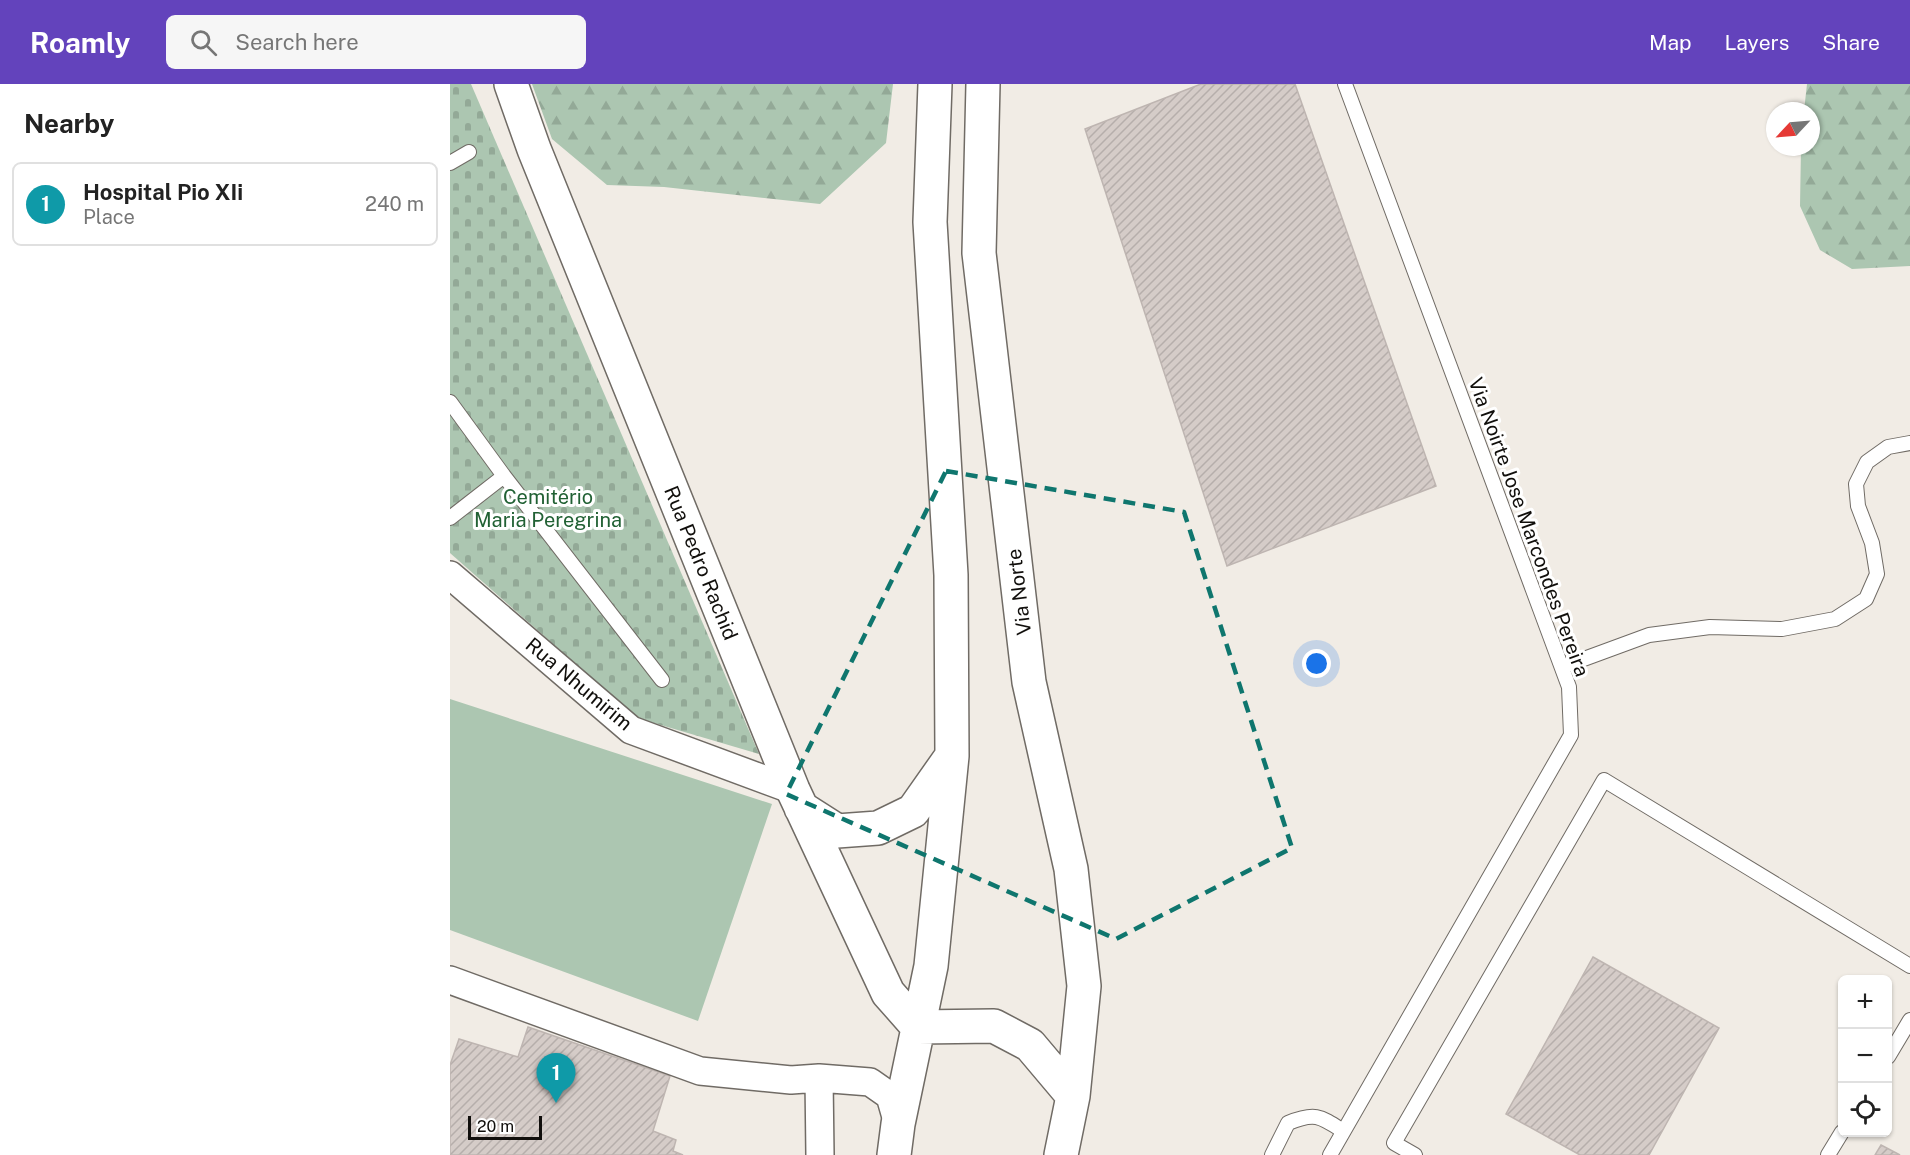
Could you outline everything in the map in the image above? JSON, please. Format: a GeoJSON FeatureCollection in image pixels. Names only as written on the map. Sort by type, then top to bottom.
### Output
{"type":"FeatureCollection","features":[{"type":"Feature","properties":{"kind":"main road","name":"Rua Pedro Rachid"},"geometry":{"type":"LineString","coordinates":[[511,84],[539,160],[797,799],[888,993],[918,1027]]}},
{"type":"Feature","properties":{"kind":"main road"},"geometry":{"type":"LineString","coordinates":[[896,1140],[931,966],[952,756],[951,574],[930,222],[935,84]]}},
{"type":"Feature","properties":{"kind":"main road","name":"Via Norte"},"geometry":{"type":"LineString","coordinates":[[983,84],[979,253],[1029,682],[1071,869],[1084,986],[1073,1096],[1061,1155]]}},
{"type":"Feature","properties":{"kind":"main road"},"geometry":{"type":"LineString","coordinates":[[797,799],[837,831],[878,828],[913,811],[952,756]]}},
{"type":"Feature","properties":{"kind":"main road"},"geometry":{"type":"LineString","coordinates":[[918,1027],[994,1026],[1030,1045],[1073,1096]]}},
{"type":"Feature","properties":{"kind":"street","name":"Rua Nhumirim"},"geometry":{"type":"LineString","coordinates":[[450,575],[631,730],[797,799]]}},
{"type":"Feature","properties":{"kind":"street"},"geometry":{"type":"LineString","coordinates":[[450,981],[700,1071],[791,1080],[819,1078],[870,1082],[890,1096],[896,1140]]}},
{"type":"Feature","properties":{"kind":"street"},"geometry":{"type":"LineString","coordinates":[[819,1078],[820,1155]]}},
{"type":"Feature","properties":{"kind":"lane","name":"Via Noirte Jose Marcondes Pereira"},"geometry":{"type":"LineString","coordinates":[[1330,1155],[1571,735],[1569,687],[1345,84]]}},
{"type":"Feature","properties":{"kind":"lane"},"geometry":{"type":"LineString","coordinates":[[450,162],[469,152]]}},
{"type":"Feature","properties":{"kind":"lane"},"geometry":{"type":"LineString","coordinates":[[450,402],[504,476],[662,680]]}},
{"type":"Feature","properties":{"kind":"lane"},"geometry":{"type":"LineString","coordinates":[[1562,667],[1649,635],[1710,627],[1782,629],[1835,619],[1843,614],[1866,599],[1876,574],[1872,543],[1858,506],[1856,484],[1867,462],[1888,447],[1910,443]]}},
{"type":"Feature","properties":{"kind":"lane"},"geometry":{"type":"LineString","coordinates":[[450,518],[504,476]]}},
{"type":"Feature","properties":{"kind":"lane"},"geometry":{"type":"LineString","coordinates":[[1414,1155],[1394,1143],[1605,780],[1910,966]]}},
{"type":"Feature","properties":{"kind":"lane"},"geometry":{"type":"LineString","coordinates":[[1892,1050],[1910,1020]]}},
{"type":"Feature","properties":{"kind":"lane"},"geometry":{"type":"LineString","coordinates":[[1272,1155],[1288,1123],[1303,1117],[1321,1117],[1343,1131]]}},
{"type":"Feature","properties":{"kind":"lane"},"geometry":{"type":"LineString","coordinates":[[1828,1155],[1838,1137]]}},
{"type":"Feature","properties":{"kind":"highlighted area"},"geometry":{"type":"Polygon","coordinates":[[[946,471],[1184,512],[1292,848],[1116,939],[786,794],[946,471]]]}},
{"type":"Feature","properties":{"kind":"green space","name":"Cemitério Maria Peregrina"},"geometry":{"type":"Polygon","coordinates":[[[450,84],[471,84],[759,754],[637,718],[450,553],[450,84]]]}},
{"type":"Feature","properties":{"kind":"green space"},"geometry":{"type":"Polygon","coordinates":[[[532,84],[893,84],[886,143],[820,204],[664,187],[607,185],[552,139],[532,84]]]}},
{"type":"Feature","properties":{"kind":"green space"},"geometry":{"type":"Polygon","coordinates":[[[1807,84],[1910,84],[1910,266],[1852,269],[1820,250],[1800,206],[1801,156],[1820,156],[1820,102],[1805,102],[1807,84]]]}},
{"type":"Feature","properties":{"kind":"green space"},"geometry":{"type":"Polygon","coordinates":[[[450,699],[772,804],[698,1021],[450,930],[450,699]]]}},
{"type":"Feature","properties":{"kind":"building"},"geometry":{"type":"Polygon","coordinates":[[[1201,84],[1295,84],[1436,486],[1227,566],[1085,129],[1201,84]]]}},
{"type":"Feature","properties":{"kind":"building"},"geometry":{"type":"Polygon","coordinates":[[[1593,957],[1719,1028],[1649,1155],[1580,1155],[1506,1114],[1593,957]]]}},
{"type":"Feature","properties":{"kind":"building"},"geometry":{"type":"Polygon","coordinates":[[[528,1027],[670,1076],[653,1131],[676,1140],[673,1151],[683,1155],[450,1155],[450,1065],[459,1039],[518,1057],[528,1027]]]}},
{"type":"Feature","properties":{"kind":"building"},"geometry":{"type":"Polygon","coordinates":[[[1881,1145],[1900,1155],[1875,1155],[1881,1145]]]}},
{"type":"Feature","properties":{"kind":"place","name":"Hospital Pio XIi"},"geometry":{"type":"Point","coordinates":[556,1103]}}]}
